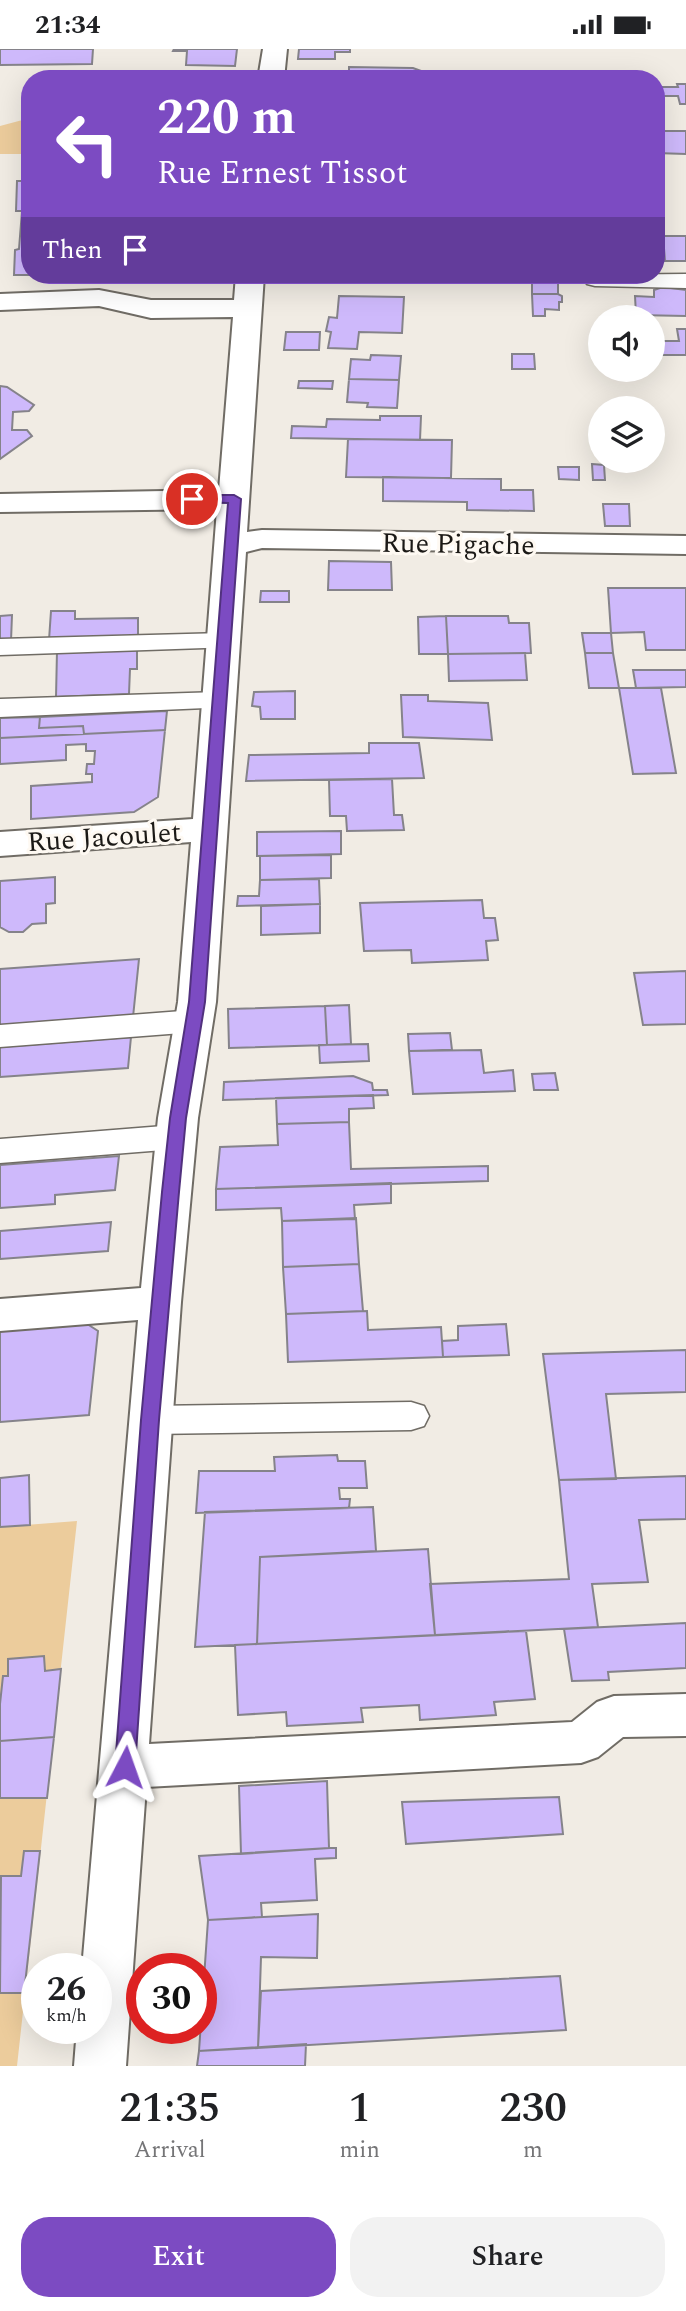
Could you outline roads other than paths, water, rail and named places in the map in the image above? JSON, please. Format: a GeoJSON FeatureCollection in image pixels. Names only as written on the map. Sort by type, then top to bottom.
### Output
{"type":"FeatureCollection","features":[{"type":"Feature","properties":{"kind":"street"},"geometry":{"type":"LineString","coordinates":[[272,70],[275,49]]}},
{"type":"Feature","properties":{"kind":"street"},"geometry":{"type":"LineString","coordinates":[[0,302],[99,298],[151,309],[248,291],[195,1021],[176,1137],[160,1302],[100,2066]]}},
{"type":"Feature","properties":{"kind":"street"},"geometry":{"type":"LineString","coordinates":[[0,503],[234,499]]}},
{"type":"Feature","properties":{"kind":"street","name":"Rue Pigache"},"geometry":{"type":"LineString","coordinates":[[231,545],[262,539],[686,545]]}},
{"type":"Feature","properties":{"kind":"street","name":"Rue Jacoulet"},"geometry":{"type":"LineString","coordinates":[[0,844],[208,828]]}},
{"type":"Feature","properties":{"kind":"street"},"geometry":{"type":"LineString","coordinates":[[0,1315],[160,1302]]}},
{"type":"Feature","properties":{"kind":"street"},"geometry":{"type":"LineString","coordinates":[[125,1767],[581,1742],[614,1717],[686,1715]]}},
{"type":"Feature","properties":{"kind":"lane"},"geometry":{"type":"LineString","coordinates":[[665,281],[686,281]]}},
{"type":"Feature","properties":{"kind":"lane"},"geometry":{"type":"LineString","coordinates":[[0,647],[224,641]]}},
{"type":"Feature","properties":{"kind":"lane"},"geometry":{"type":"LineString","coordinates":[[0,708],[219,701]]}},
{"type":"Feature","properties":{"kind":"lane"},"geometry":{"type":"LineString","coordinates":[[0,1036],[195,1021]]}},
{"type":"Feature","properties":{"kind":"lane"},"geometry":{"type":"LineString","coordinates":[[0,1151],[176,1137]]}},
{"type":"Feature","properties":{"kind":"lane"},"geometry":{"type":"LineString","coordinates":[[150,1420],[411,1416]]}}]}
